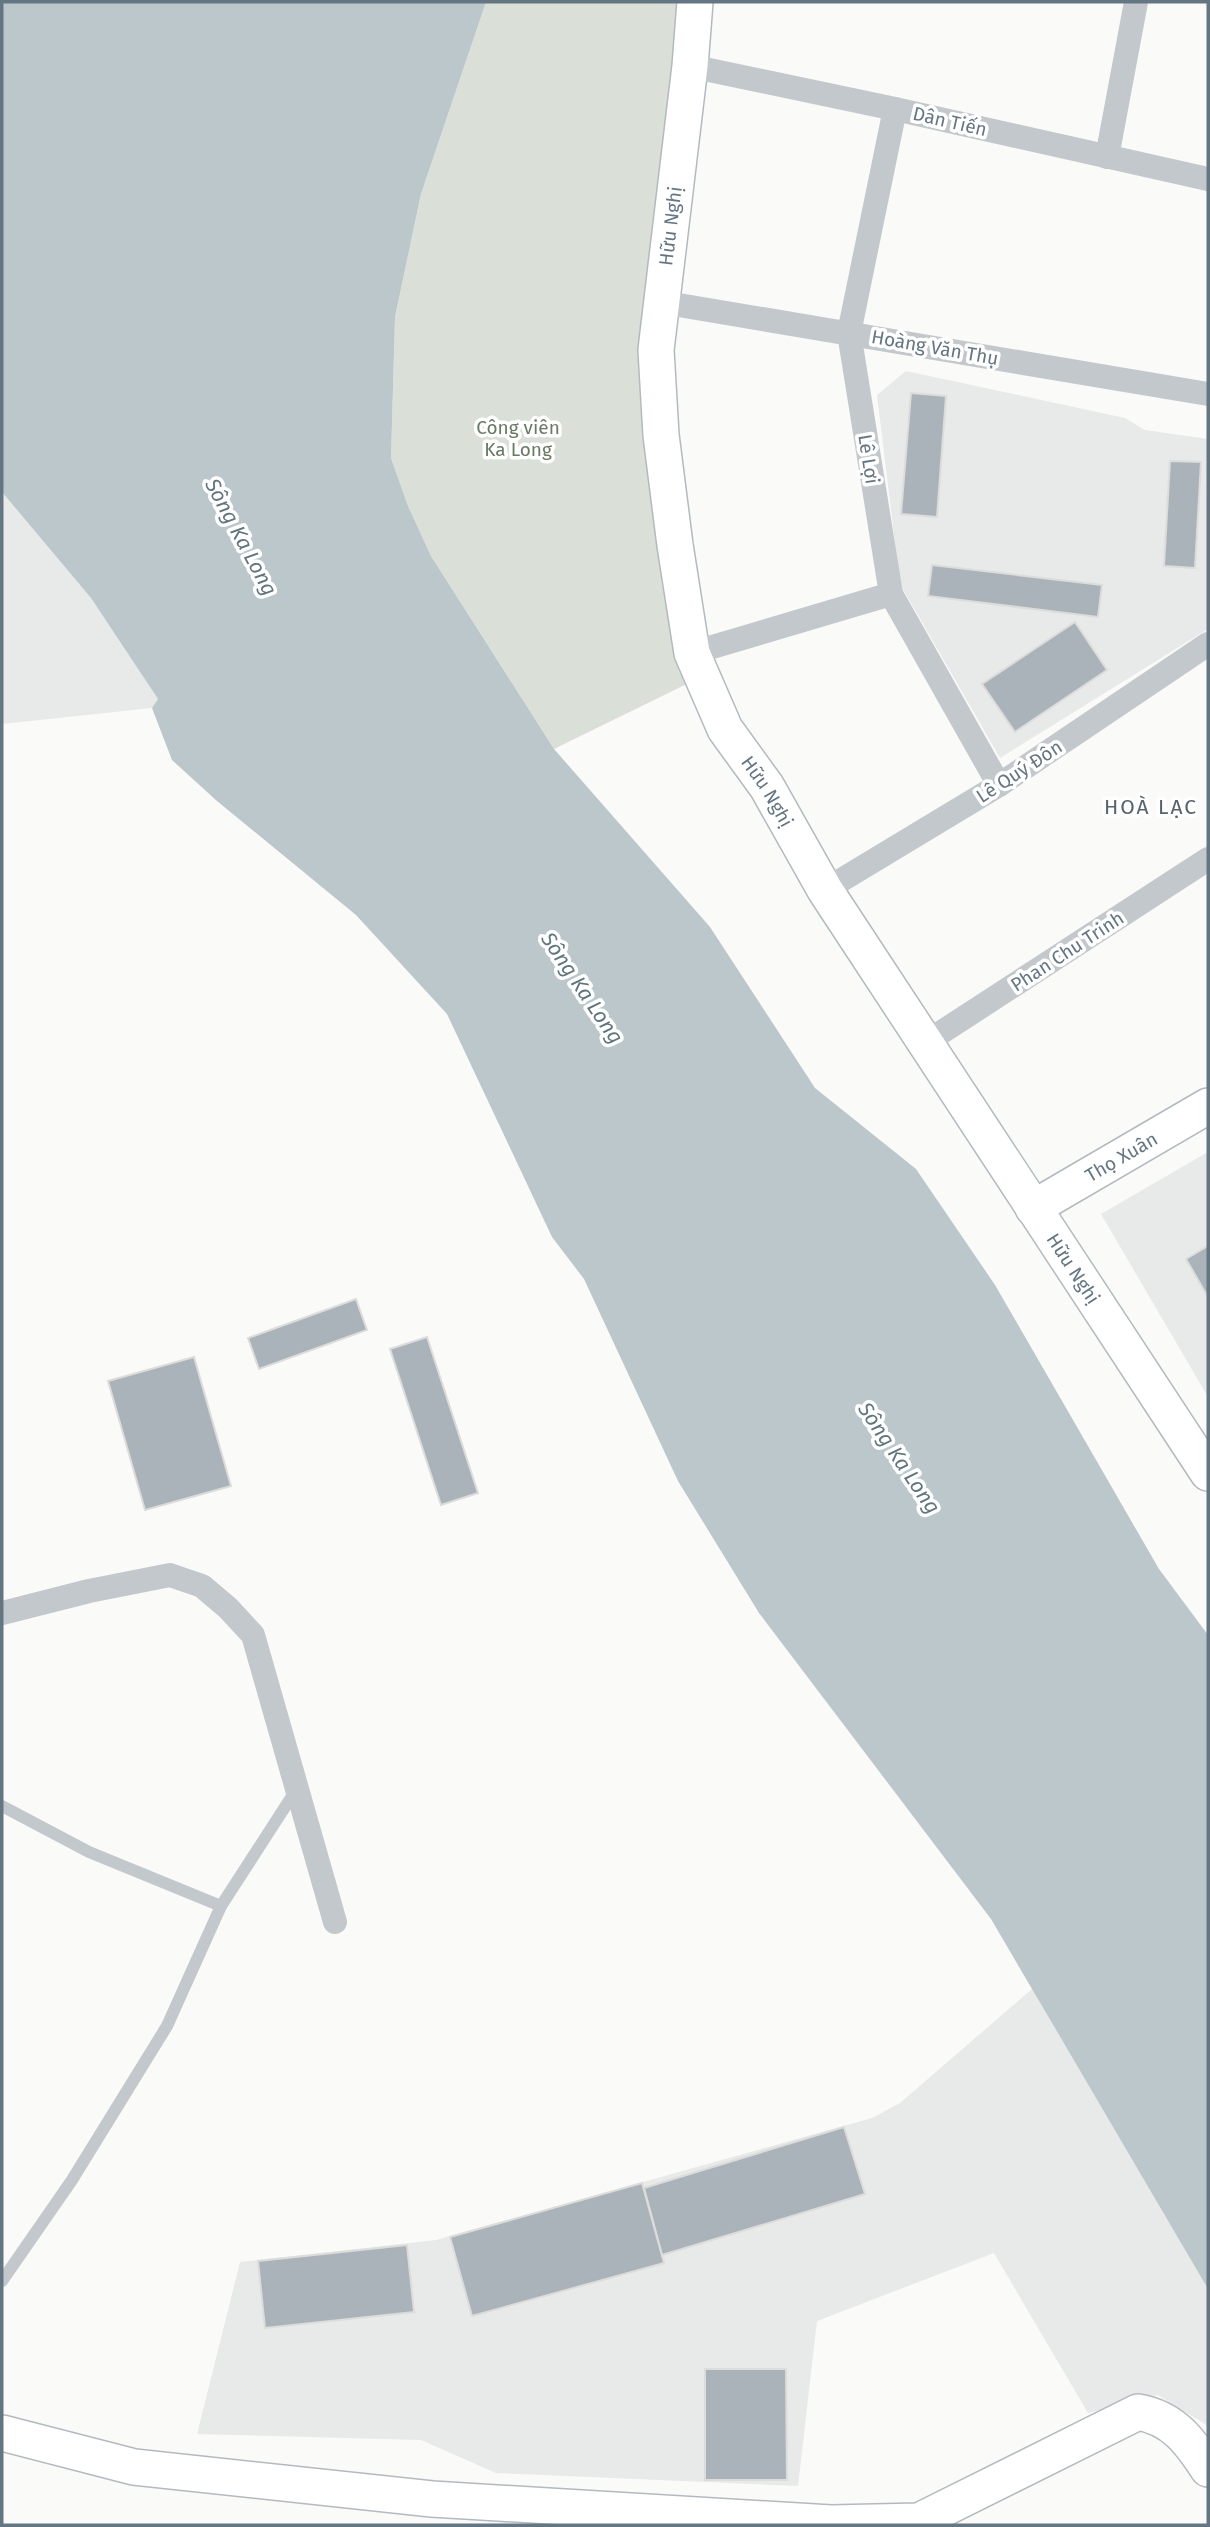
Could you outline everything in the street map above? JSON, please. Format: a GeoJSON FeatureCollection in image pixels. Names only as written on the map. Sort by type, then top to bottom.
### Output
{"type":"FeatureCollection","features":[{"type":"Feature","properties":{"kind":"street","name":"Hữu Nghị"},"geometry":{"type":"LineString","coordinates":[[695,2],[690,66],[656,350],[661,435],[692,653],[724,729],[767,787],[825,890],[1208,1473]]}},
{"type":"Feature","properties":{"kind":"street"},"geometry":{"type":"LineString","coordinates":[[1107,157],[1136,2]]}},
{"type":"Feature","properties":{"kind":"street","name":"Dân Tiến"},"geometry":{"type":"LineString","coordinates":[[690,66],[1208,179]]}},
{"type":"Feature","properties":{"kind":"street","name":"Lê Lợi"},"geometry":{"type":"LineString","coordinates":[[895,109],[849,332],[891,594],[999,785]]}},
{"type":"Feature","properties":{"kind":"street","name":"Hoàng Văn Thụ"},"geometry":{"type":"LineString","coordinates":[[661,302],[1208,394]]}},
{"type":"Feature","properties":{"kind":"street"},"geometry":{"type":"LineString","coordinates":[[692,653],[891,594]]}},
{"type":"Feature","properties":{"kind":"street","name":"Lê Quý Đôn"},"geometry":{"type":"LineString","coordinates":[[825,890],[999,785],[1208,644]]}},
{"type":"Feature","properties":{"kind":"street","name":"Phan Chu Trinh"},"geometry":{"type":"LineString","coordinates":[[925,1043],[1208,859]]}},
{"type":"Feature","properties":{"kind":"street","name":"Thọ Xuân"},"geometry":{"type":"LineString","coordinates":[[1033,1208],[1208,1106]]}},
{"type":"Feature","properties":{"kind":"street"},"geometry":{"type":"LineString","coordinates":[[2,1613],[89,1591],[170,1575],[202,1586],[229,1608],[254,1635],[335,1922]]}},
{"type":"Feature","properties":{"kind":"street"},"geometry":{"type":"LineString","coordinates":[[2,2433],[134,2467],[419,2498],[831,2523],[919,2521],[1138,2412],[1157,2415],[1190,2440],[1208,2469]]}},
{"type":"Feature","properties":{"kind":"lane"},"geometry":{"type":"LineString","coordinates":[[2,2281],[72,2180],[167,2026],[221,1906],[297,1788]]}},
{"type":"Feature","properties":{"kind":"lane"},"geometry":{"type":"LineString","coordinates":[[2,1806],[89,1852],[221,1906]]}},
{"type":"Feature","properties":{"kind":"shaded area"},"geometry":{"type":"Polygon","coordinates":[[[906,371],[1125,418],[1145,430],[1208,439],[1208,629],[1000,758],[900,584],[877,395],[906,371]]]}},
{"type":"Feature","properties":{"kind":"shaded area"},"geometry":{"type":"Polygon","coordinates":[[[2,492],[91,598],[158,699],[152,708],[2,724],[2,492]]]}},
{"type":"Feature","properties":{"kind":"shaded area"},"geometry":{"type":"Polygon","coordinates":[[[1208,1152],[1208,1397],[1101,1214],[1208,1152]]]}},
{"type":"Feature","properties":{"kind":"shaded area"},"geometry":{"type":"Polygon","coordinates":[[[1032,1989],[1208,2289],[1208,2426],[1158,2395],[1088,2413],[994,2253],[817,2321],[798,2486],[496,2473],[421,2440],[197,2434],[240,2262],[436,2240],[872,2118],[900,2103],[1032,1989]]]}},
{"type":"Feature","properties":{"kind":"green space","name":"Công viên Ka Long"},"geometry":{"type":"Polygon","coordinates":[[[486,2],[700,2],[645,330],[640,403],[669,545],[701,677],[554,749],[431,556],[408,506],[391,458],[395,317],[421,194],[486,2]]]}},
{"type":"Feature","properties":{"kind":"water","name":"Sông Ka Long"},"geometry":{"type":"Polygon","coordinates":[[[2,2],[486,2],[421,194],[395,317],[391,458],[408,506],[431,556],[554,749],[710,927],[815,1088],[916,1169],[995,1285],[1159,1569],[1208,1635],[1208,2289],[991,1919],[759,1613],[678,1481],[584,1279],[552,1237],[447,1014],[356,915],[217,801],[172,760],[152,708],[158,699],[91,598],[2,492],[2,2]]]}},
{"type":"Feature","properties":{"kind":"building"},"geometry":{"type":"Polygon","coordinates":[[[911,393],[946,396],[937,517],[901,514],[911,393]]]}},
{"type":"Feature","properties":{"kind":"building"},"geometry":{"type":"Polygon","coordinates":[[[1170,461],[1201,462],[1195,568],[1164,566],[1170,461]]]}},
{"type":"Feature","properties":{"kind":"building"},"geometry":{"type":"Polygon","coordinates":[[[932,565],[1102,585],[1098,617],[928,596],[932,565]]]}},
{"type":"Feature","properties":{"kind":"building"},"geometry":{"type":"Polygon","coordinates":[[[1075,622],[1107,670],[1015,732],[982,684],[1075,622]]]}},
{"type":"Feature","properties":{"kind":"building"},"geometry":{"type":"Polygon","coordinates":[[[1208,1246],[1208,1297],[1186,1259],[1208,1246]]]}},
{"type":"Feature","properties":{"kind":"building"},"geometry":{"type":"Polygon","coordinates":[[[356,1299],[367,1330],[259,1369],[248,1338],[356,1299]]]}},
{"type":"Feature","properties":{"kind":"building"},"geometry":{"type":"Polygon","coordinates":[[[427,1337],[478,1493],[441,1505],[390,1349],[427,1337]]]}},
{"type":"Feature","properties":{"kind":"building"},"geometry":{"type":"Polygon","coordinates":[[[194,1357],[231,1486],[145,1510],[108,1381],[194,1357]]]}},
{"type":"Feature","properties":{"kind":"building"},"geometry":{"type":"Polygon","coordinates":[[[844,2127],[865,2194],[662,2255],[644,2188],[844,2127]]]}},
{"type":"Feature","properties":{"kind":"building"},"geometry":{"type":"Polygon","coordinates":[[[642,2183],[664,2263],[472,2316],[450,2237],[642,2183]]]}},
{"type":"Feature","properties":{"kind":"building"},"geometry":{"type":"Polygon","coordinates":[[[407,2245],[414,2312],[265,2328],[258,2261],[407,2245]]]}},
{"type":"Feature","properties":{"kind":"building"},"geometry":{"type":"Polygon","coordinates":[[[705,2369],[786,2369],[787,2480],[705,2480],[705,2369]]]}},
{"type":"Feature","properties":{"kind":"district","name":"HOÀ LẠC"},"geometry":{"type":"Point","coordinates":[1151,807]}}]}
